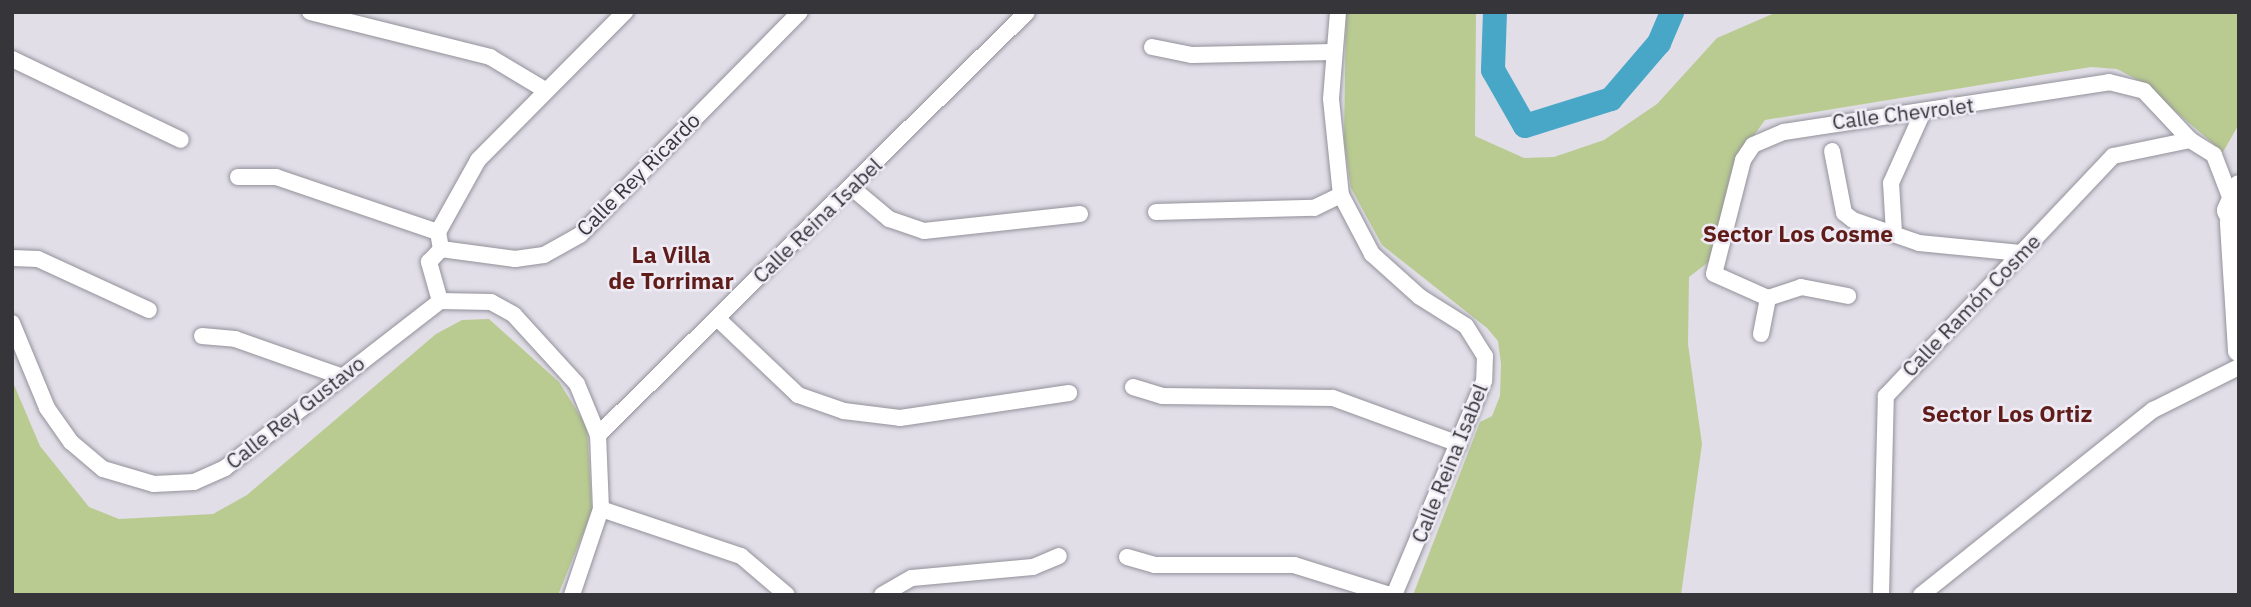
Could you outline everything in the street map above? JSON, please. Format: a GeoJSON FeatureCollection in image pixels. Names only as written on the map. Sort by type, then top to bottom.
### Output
{"type":"FeatureCollection","features":[{"type":"Feature","properties":{"kind":"main road"},"geometry":{"type":"LineString","coordinates":[[2235,191],[2239,350]]}},
{"type":"Feature","properties":{"kind":"street"},"geometry":{"type":"LineString","coordinates":[[310,12],[491,57],[545,90]]}},
{"type":"Feature","properties":{"kind":"street"},"geometry":{"type":"LineString","coordinates":[[572,595],[601,509],[598,435],[577,384],[514,315],[491,302],[440,301],[428,272],[441,249],[438,232],[478,160],[625,12]]}},
{"type":"Feature","properties":{"kind":"street","name":"Calle Rey Ricardo"},"geometry":{"type":"LineString","coordinates":[[441,249],[515,259],[544,255],[580,235],[800,12]]}},
{"type":"Feature","properties":{"kind":"street","name":"Calle Reina Isabel"},"geometry":{"type":"LineString","coordinates":[[598,435],[1027,12]]}},
{"type":"Feature","properties":{"kind":"street","name":"Calle Reina Isabel"},"geometry":{"type":"LineString","coordinates":[[1338,12],[1333,52],[1332,130],[1341,195],[1372,254],[1478,337],[1484,381],[1392,595]]}},
{"type":"Feature","properties":{"kind":"street"},"geometry":{"type":"LineString","coordinates":[[1152,47],[1192,55],[1333,52]]}},
{"type":"Feature","properties":{"kind":"street"},"geometry":{"type":"LineString","coordinates":[[12,59],[181,140]]}},
{"type":"Feature","properties":{"kind":"street","name":"Calle Chevrolet"},"geometry":{"type":"LineString","coordinates":[[1768,298],[1714,274],[1753,145],[1819,124],[1922,114],[2109,82],[2144,91],[2190,140],[2214,155],[2235,191]]}},
{"type":"Feature","properties":{"kind":"street"},"geometry":{"type":"LineString","coordinates":[[1894,233],[1891,183],[1922,114]]}},
{"type":"Feature","properties":{"kind":"street","name":"Calle Ramón Cosme"},"geometry":{"type":"LineString","coordinates":[[1881,595],[1886,396],[2113,156],[2190,140]]}},
{"type":"Feature","properties":{"kind":"street"},"geometry":{"type":"LineString","coordinates":[[1832,151],[1844,213],[1919,243],[2021,253]]}},
{"type":"Feature","properties":{"kind":"street"},"geometry":{"type":"LineString","coordinates":[[238,177],[276,177],[438,232]]}},
{"type":"Feature","properties":{"kind":"street"},"geometry":{"type":"LineString","coordinates":[[851,187],[889,219],[924,231],[1080,215]]}},
{"type":"Feature","properties":{"kind":"street"},"geometry":{"type":"LineString","coordinates":[[1156,212],[1314,208],[1341,195]]}},
{"type":"Feature","properties":{"kind":"street"},"geometry":{"type":"LineString","coordinates":[[12,258],[38,259],[149,310]]}},
{"type":"Feature","properties":{"kind":"street"},"geometry":{"type":"LineString","coordinates":[[1761,334],[1768,298],[1801,287],[1848,296]]}},
{"type":"Feature","properties":{"kind":"street","name":"Calle Rey Gustavo"},"geometry":{"type":"LineString","coordinates":[[12,323],[47,408],[71,442],[103,469],[154,484],[194,482],[225,468],[340,376],[440,301]]}},
{"type":"Feature","properties":{"kind":"street"},"geometry":{"type":"LineString","coordinates":[[717,318],[798,395],[854,414],[900,418],[1069,393]]}},
{"type":"Feature","properties":{"kind":"street"},"geometry":{"type":"LineString","coordinates":[[202,336],[235,339],[340,376]]}},
{"type":"Feature","properties":{"kind":"street"},"geometry":{"type":"LineString","coordinates":[[1922,595],[2153,410],[2239,367]]}},
{"type":"Feature","properties":{"kind":"street"},"geometry":{"type":"LineString","coordinates":[[1133,387],[1161,396],[1333,398],[1459,444]]}},
{"type":"Feature","properties":{"kind":"street"},"geometry":{"type":"LineString","coordinates":[[601,509],[741,556],[787,595]]}},
{"type":"Feature","properties":{"kind":"street"},"geometry":{"type":"LineString","coordinates":[[882,595],[912,578],[1033,567],[1059,556]]}},
{"type":"Feature","properties":{"kind":"street"},"geometry":{"type":"LineString","coordinates":[[1126,557],[1155,565],[1294,565],[1392,595]]}},
{"type":"Feature","properties":{"kind":"green space"},"geometry":{"type":"Polygon","coordinates":[[[1346,12],[1476,12],[1475,136],[1524,158],[1554,157],[1604,140],[1657,104],[1717,38],[1777,12],[2239,12],[2239,124],[2223,152],[2140,81],[2117,69],[2091,67],[1765,120],[1744,149],[1715,257],[1689,277],[1688,344],[1702,444],[1681,595],[1413,595],[1480,422],[1492,416],[1500,396],[1501,364],[1498,341],[1487,328],[1382,245],[1351,188],[1344,140],[1346,12]]]}},
{"type":"Feature","properties":{"kind":"green space"},"geometry":{"type":"Polygon","coordinates":[[[489,319],[559,382],[587,427],[592,511],[558,595],[12,595],[12,380],[40,446],[89,507],[119,519],[213,514],[247,495],[436,334],[462,320],[489,319]]]}},
{"type":"Feature","properties":{"kind":"waterway"},"geometry":{"type":"LineString","coordinates":[[1495,12],[1493,70],[1525,126],[1611,99],[1659,43],[1672,12]]}},
{"type":"Feature","properties":{"kind":"district","name":"Sector Los Cosme"},"geometry":{"type":"Point","coordinates":[1798,233]}},
{"type":"Feature","properties":{"kind":"district","name":"La Villa de Torrimar"},"geometry":{"type":"Point","coordinates":[671,267]}},
{"type":"Feature","properties":{"kind":"district","name":"Sector Los Ortiz"},"geometry":{"type":"Point","coordinates":[2007,413]}}]}
